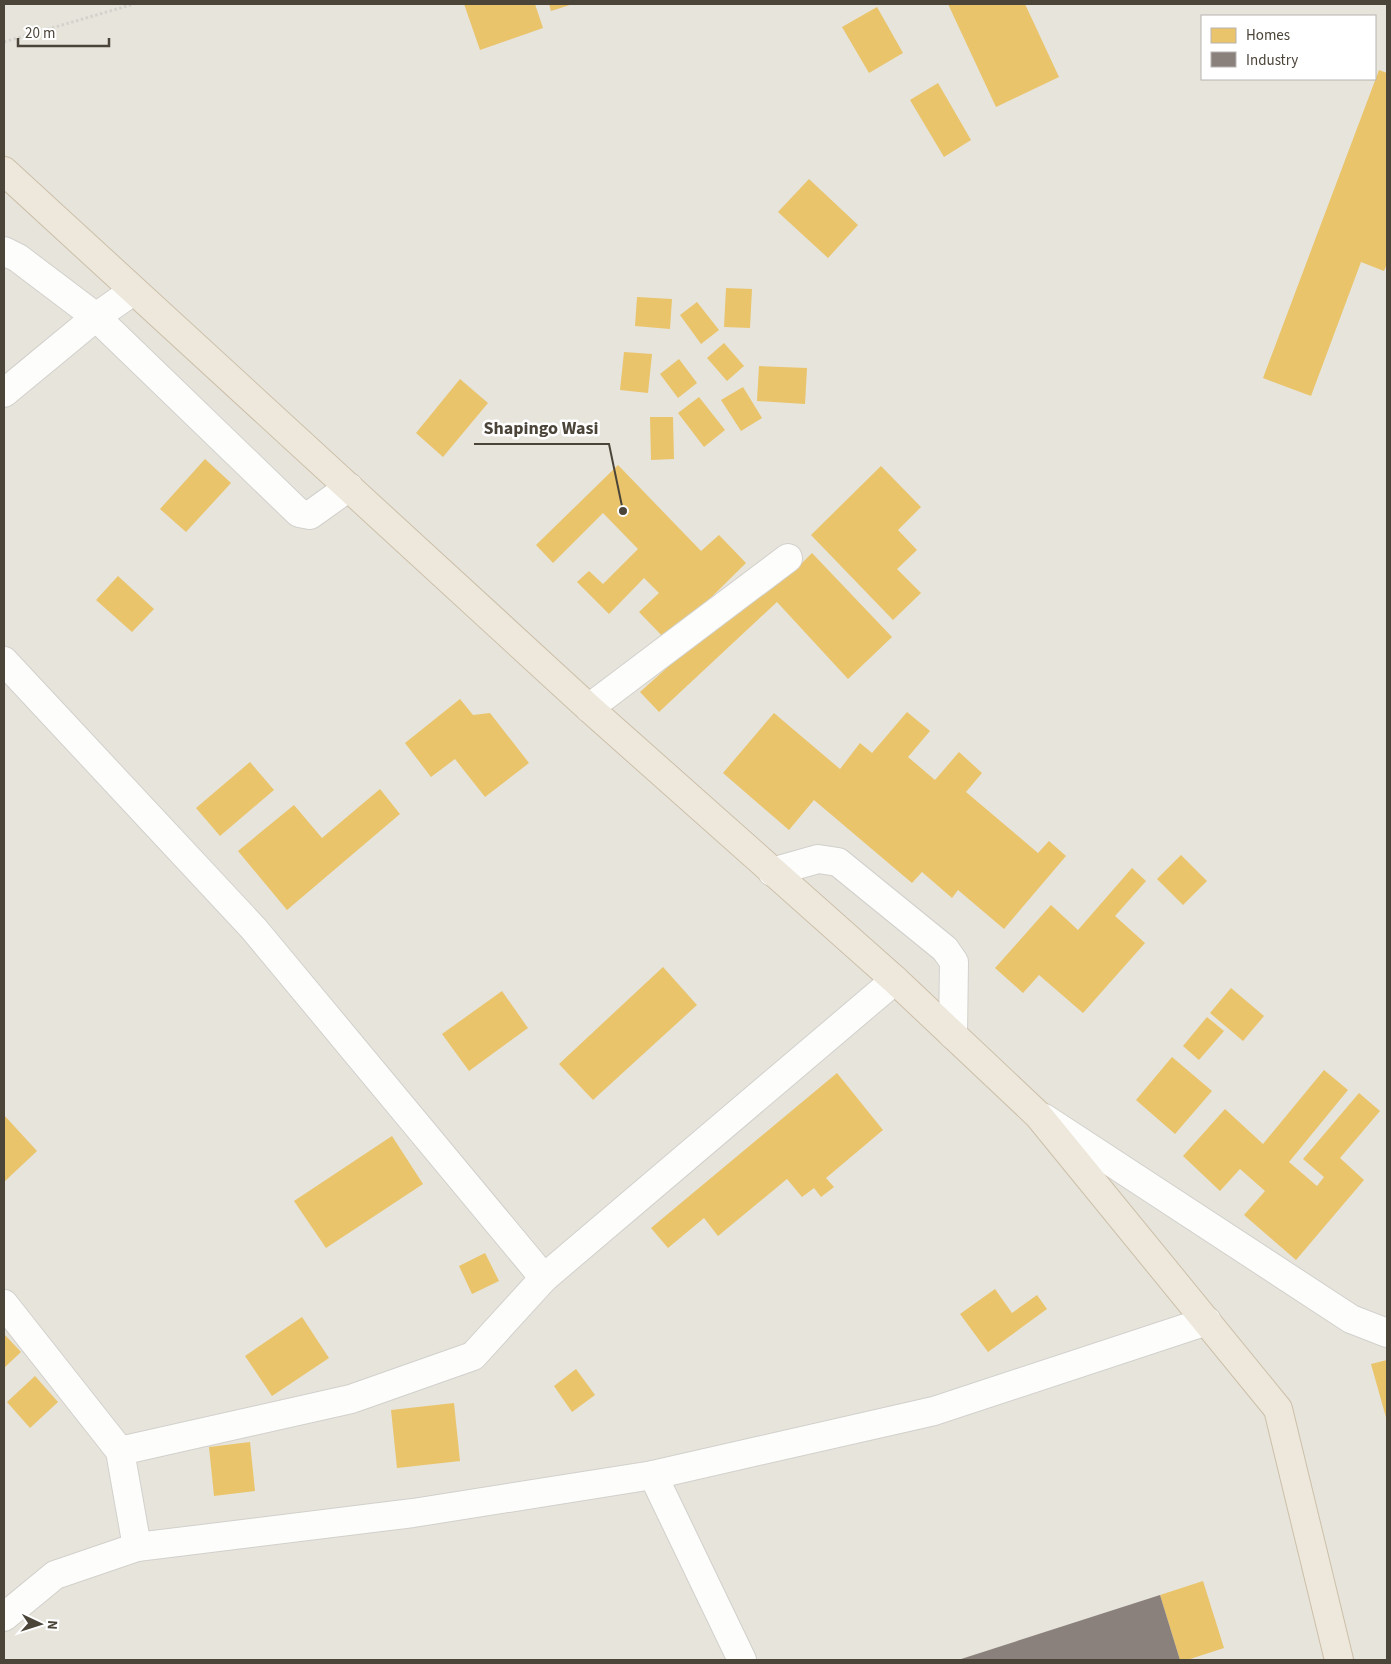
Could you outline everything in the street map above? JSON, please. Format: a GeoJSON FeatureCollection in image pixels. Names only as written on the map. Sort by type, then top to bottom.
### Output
{"type":"FeatureCollection","features":[{"type":"Feature","properties":{"kind":"highway"},"geometry":{"type":"LineString","coordinates":[[4,171],[589,708],[895,980],[1038,1115],[1278,1409],[1339,1660]]}},
{"type":"Feature","properties":{"kind":"street"},"geometry":{"type":"LineString","coordinates":[[4,250],[18,258],[96,316],[300,513],[310,514],[349,487]]}},
{"type":"Feature","properties":{"kind":"street"},"geometry":{"type":"LineString","coordinates":[[4,393],[96,316],[133,291]]}},
{"type":"Feature","properties":{"kind":"street"},"geometry":{"type":"LineString","coordinates":[[589,708],[788,558]]}},
{"type":"Feature","properties":{"kind":"street"},"geometry":{"type":"LineString","coordinates":[[4,661],[254,929],[544,1278]]}},
{"type":"Feature","properties":{"kind":"street"},"geometry":{"type":"LineString","coordinates":[[772,872],[818,859],[838,862],[945,949],[954,962],[953,1035]]}},
{"type":"Feature","properties":{"kind":"street"},"geometry":{"type":"LineString","coordinates":[[120,1451],[351,1400],[473,1356],[544,1278],[895,980]]}},
{"type":"Feature","properties":{"kind":"street"},"geometry":{"type":"LineString","coordinates":[[1038,1115],[1351,1319],[1387,1333]]}},
{"type":"Feature","properties":{"kind":"street"},"geometry":{"type":"LineString","coordinates":[[4,1304],[120,1451],[137,1547]]}},
{"type":"Feature","properties":{"kind":"street"},"geometry":{"type":"LineString","coordinates":[[4,1616],[55,1575],[137,1547],[413,1513],[653,1475],[934,1411],[1207,1321]]}},
{"type":"Feature","properties":{"kind":"street"},"geometry":{"type":"LineString","coordinates":[[653,1475],[742,1660]]}},
{"type":"Feature","properties":{"kind":"path"},"geometry":{"type":"LineString","coordinates":[[4,42],[134,4]]}},
{"type":"Feature","properties":{"kind":"shaded area"},"geometry":{"type":"Polygon","coordinates":[[[4,4],[1387,4],[1387,1660],[4,1660],[4,4]]]}},
{"type":"Feature","properties":{"kind":"building: Homes"},"geometry":{"type":"Polygon","coordinates":[[[464,4],[535,4],[543,28],[480,50],[464,4]]]}},
{"type":"Feature","properties":{"kind":"building: Homes"},"geometry":{"type":"Polygon","coordinates":[[[549,4],[573,4],[551,11],[549,4]]]}},
{"type":"Feature","properties":{"kind":"building: Homes"},"geometry":{"type":"Polygon","coordinates":[[[948,4],[1025,4],[1059,77],[996,107],[948,4]]]}},
{"type":"Feature","properties":{"kind":"building: Homes"},"geometry":{"type":"Polygon","coordinates":[[[877,7],[903,53],[869,73],[842,27],[877,7]]]}},
{"type":"Feature","properties":{"kind":"building: Homes"},"geometry":{"type":"Polygon","coordinates":[[[1379,70],[1387,73],[1387,264],[1384,271],[1361,262],[1311,396],[1263,378],[1379,70]]]}},
{"type":"Feature","properties":{"kind":"building: Homes"},"geometry":{"type":"Polygon","coordinates":[[[938,83],[971,140],[944,157],[910,100],[938,83]]]}},
{"type":"Feature","properties":{"kind":"building: Homes"},"geometry":{"type":"Polygon","coordinates":[[[809,179],[858,225],[828,258],[778,212],[809,179]]]}},
{"type":"Feature","properties":{"kind":"building: Homes"},"geometry":{"type":"Polygon","coordinates":[[[726,288],[752,289],[750,328],[724,327],[726,288]]]}},
{"type":"Feature","properties":{"kind":"building: Homes"},"geometry":{"type":"Polygon","coordinates":[[[637,297],[672,299],[670,329],[635,326],[637,297]]]}},
{"type":"Feature","properties":{"kind":"building: Homes"},"geometry":{"type":"Polygon","coordinates":[[[697,302],[719,330],[701,344],[680,315],[697,302]]]}},
{"type":"Feature","properties":{"kind":"building: Homes"},"geometry":{"type":"Polygon","coordinates":[[[724,343],[744,366],[727,381],[707,358],[724,343]]]}},
{"type":"Feature","properties":{"kind":"building: Homes"},"geometry":{"type":"Polygon","coordinates":[[[624,352],[652,354],[648,393],[620,390],[624,352]]]}},
{"type":"Feature","properties":{"kind":"building: Homes"},"geometry":{"type":"Polygon","coordinates":[[[679,359],[697,383],[678,398],[660,374],[679,359]]]}},
{"type":"Feature","properties":{"kind":"building: Homes"},"geometry":{"type":"Polygon","coordinates":[[[759,366],[807,368],[805,404],[757,401],[759,366]]]}},
{"type":"Feature","properties":{"kind":"building: Homes"},"geometry":{"type":"Polygon","coordinates":[[[460,379],[488,403],[443,457],[416,433],[460,379]]]}},
{"type":"Feature","properties":{"kind":"building: Homes"},"geometry":{"type":"Polygon","coordinates":[[[743,387],[762,418],[741,431],[721,400],[743,387]]]}},
{"type":"Feature","properties":{"kind":"building: Homes"},"geometry":{"type":"Polygon","coordinates":[[[699,397],[725,430],[704,447],[678,413],[699,397]]]}},
{"type":"Feature","properties":{"kind":"building: Homes"},"geometry":{"type":"Polygon","coordinates":[[[650,417],[673,417],[674,459],[651,460],[650,417]]]}},
{"type":"Feature","properties":{"kind":"building: Homes"},"geometry":{"type":"Polygon","coordinates":[[[205,459],[231,483],[186,532],[160,509],[205,459]]]}},
{"type":"Feature","properties":{"kind":"building: Homes"},"geometry":{"type":"Polygon","coordinates":[[[618,465],[701,551],[719,535],[746,563],[667,641],[639,612],[659,593],[644,578],[609,614],[577,582],[589,571],[603,584],[638,549],[603,513],[553,563],[536,545],[618,465]]]}},
{"type":"Feature","properties":{"kind":"building: Homes"},"geometry":{"type":"Polygon","coordinates":[[[881,466],[921,507],[898,530],[917,550],[897,569],[921,593],[893,620],[811,535],[881,466]]]}},
{"type":"Feature","properties":{"kind":"building: Homes"},"geometry":{"type":"Polygon","coordinates":[[[812,553],[892,637],[848,679],[777,602],[659,712],[640,692],[785,562],[793,572],[812,553]]]}},
{"type":"Feature","properties":{"kind":"building: Homes"},"geometry":{"type":"Polygon","coordinates":[[[118,576],[154,609],[132,632],[96,600],[118,576]]]}},
{"type":"Feature","properties":{"kind":"building: Homes"},"geometry":{"type":"Polygon","coordinates":[[[460,699],[473,715],[490,713],[529,763],[485,797],[455,759],[431,777],[405,743],[460,699]]]}},
{"type":"Feature","properties":{"kind":"building: Homes"},"geometry":{"type":"Polygon","coordinates":[[[907,712],[930,731],[908,757],[935,780],[959,752],[982,773],[966,792],[1038,853],[1049,841],[1066,856],[1004,929],[958,890],[952,898],[922,872],[912,883],[814,800],[789,830],[723,773],[774,713],[840,769],[860,743],[872,753],[907,712]]]}},
{"type":"Feature","properties":{"kind":"building: Homes"},"geometry":{"type":"Polygon","coordinates":[[[250,762],[274,790],[220,836],[196,808],[250,762]]]}},
{"type":"Feature","properties":{"kind":"building: Homes"},"geometry":{"type":"Polygon","coordinates":[[[380,789],[400,814],[287,910],[238,851],[294,805],[322,838],[380,789]]]}},
{"type":"Feature","properties":{"kind":"building: Homes"},"geometry":{"type":"Polygon","coordinates":[[[1181,855],[1207,881],[1183,905],[1157,879],[1181,855]]]}},
{"type":"Feature","properties":{"kind":"building: Homes"},"geometry":{"type":"Polygon","coordinates":[[[1132,868],[1146,881],[1115,916],[1145,943],[1083,1013],[1039,975],[1023,993],[995,968],[1051,905],[1078,930],[1132,868]]]}},
{"type":"Feature","properties":{"kind":"building: Homes"},"geometry":{"type":"Polygon","coordinates":[[[663,967],[697,1005],[593,1100],[559,1064],[663,967]]]}},
{"type":"Feature","properties":{"kind":"building: Homes"},"geometry":{"type":"Polygon","coordinates":[[[1231,988],[1264,1016],[1243,1041],[1210,1013],[1231,988]]]}},
{"type":"Feature","properties":{"kind":"building: Homes"},"geometry":{"type":"Polygon","coordinates":[[[502,991],[528,1028],[469,1071],[442,1034],[502,991]]]}},
{"type":"Feature","properties":{"kind":"building: Homes"},"geometry":{"type":"Polygon","coordinates":[[[1207,1017],[1224,1031],[1199,1060],[1183,1046],[1207,1017]]]}},
{"type":"Feature","properties":{"kind":"building: Homes"},"geometry":{"type":"Polygon","coordinates":[[[1172,1057],[1212,1091],[1175,1134],[1136,1100],[1172,1057]]]}},
{"type":"Feature","properties":{"kind":"building: Homes"},"geometry":{"type":"Polygon","coordinates":[[[1324,1070],[1348,1090],[1289,1162],[1317,1186],[1324,1177],[1303,1159],[1359,1093],[1380,1111],[1340,1158],[1364,1180],[1296,1260],[1244,1215],[1265,1191],[1240,1169],[1220,1191],[1183,1156],[1225,1109],[1263,1144],[1324,1070]]]}},
{"type":"Feature","properties":{"kind":"building: Homes"},"geometry":{"type":"Polygon","coordinates":[[[837,1073],[883,1130],[826,1178],[834,1187],[821,1197],[814,1188],[802,1197],[787,1179],[718,1236],[704,1218],[668,1248],[651,1228],[837,1073]]]}},
{"type":"Feature","properties":{"kind":"building: Homes"},"geometry":{"type":"Polygon","coordinates":[[[4,1115],[37,1151],[4,1182],[4,1115]]]}},
{"type":"Feature","properties":{"kind":"building: Homes"},"geometry":{"type":"Polygon","coordinates":[[[392,1136],[423,1184],[326,1248],[294,1201],[392,1136]]]}},
{"type":"Feature","properties":{"kind":"building: Homes"},"geometry":{"type":"Polygon","coordinates":[[[485,1253],[499,1281],[472,1294],[459,1266],[485,1253]]]}},
{"type":"Feature","properties":{"kind":"building: Homes"},"geometry":{"type":"Polygon","coordinates":[[[995,1289],[1012,1313],[1037,1295],[1047,1309],[988,1352],[960,1314],[995,1289]]]}},
{"type":"Feature","properties":{"kind":"building: Homes"},"geometry":{"type":"Polygon","coordinates":[[[302,1317],[329,1358],[272,1396],[245,1356],[302,1317]]]}},
{"type":"Feature","properties":{"kind":"building: Homes"},"geometry":{"type":"Polygon","coordinates":[[[4,1334],[21,1352],[4,1368],[4,1334]]]}},
{"type":"Feature","properties":{"kind":"building: Homes"},"geometry":{"type":"Polygon","coordinates":[[[1387,1360],[1387,1421],[1371,1364],[1387,1360]]]}},
{"type":"Feature","properties":{"kind":"building: Homes"},"geometry":{"type":"Polygon","coordinates":[[[576,1369],[595,1395],[572,1412],[554,1386],[576,1369]]]}},
{"type":"Feature","properties":{"kind":"building: Homes"},"geometry":{"type":"Polygon","coordinates":[[[35,1376],[58,1402],[30,1428],[7,1402],[35,1376]]]}},
{"type":"Feature","properties":{"kind":"building: Homes"},"geometry":{"type":"Polygon","coordinates":[[[454,1403],[460,1461],[397,1468],[391,1410],[454,1403]]]}},
{"type":"Feature","properties":{"kind":"building: Homes"},"geometry":{"type":"Polygon","coordinates":[[[250,1442],[255,1491],[214,1496],[209,1447],[250,1442]]]}},
{"type":"Feature","properties":{"kind":"building: Homes"},"geometry":{"type":"Polygon","coordinates":[[[1203,1581],[1224,1648],[1187,1660],[1180,1660],[1160,1595],[1203,1581]]]}},
{"type":"Feature","properties":{"kind":"building: Industry"},"geometry":{"type":"Polygon","coordinates":[[[1160,1595],[1180,1660],[958,1660],[1160,1595]]]}},
{"type":"Feature","properties":{"kind":"place","name":"Shapingo Wasi"},"geometry":{"type":"Point","coordinates":[623,511]}}]}
